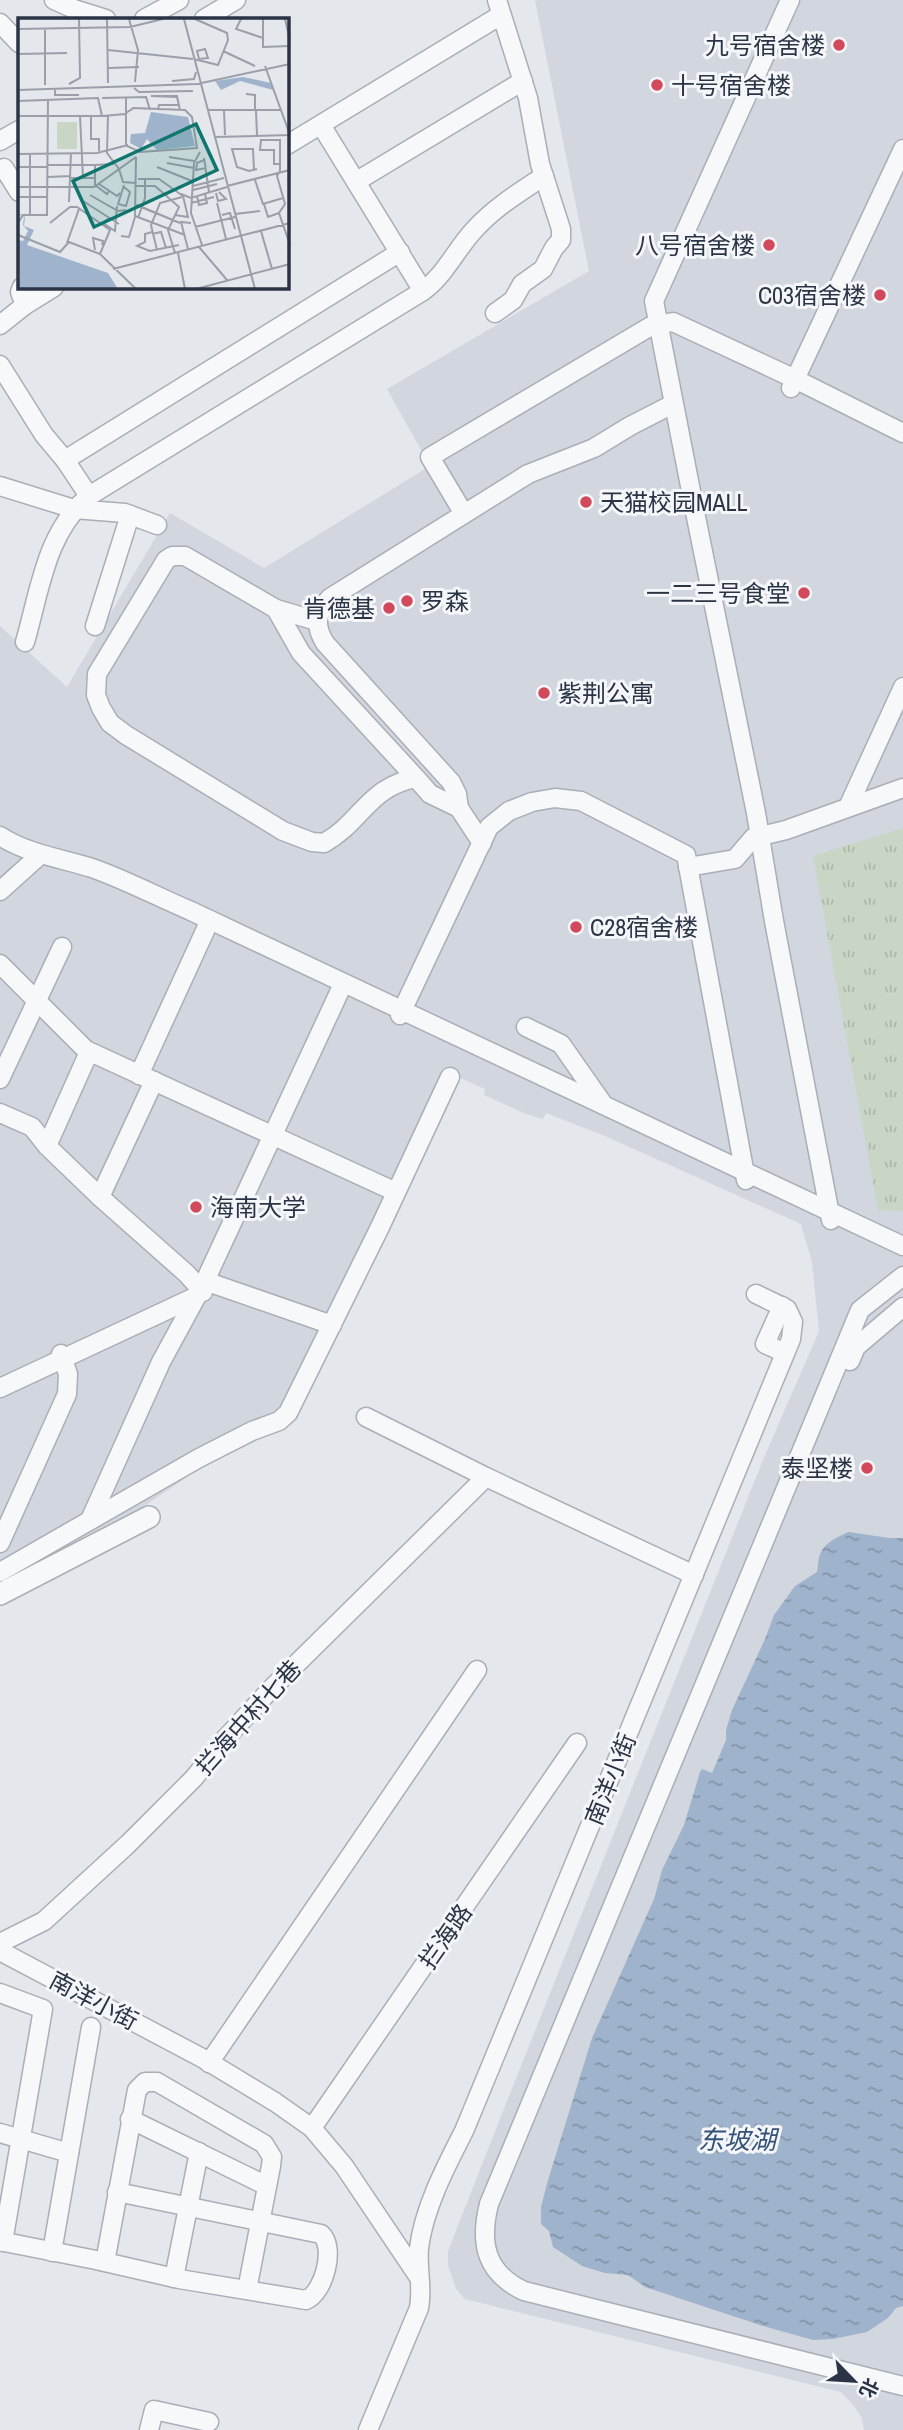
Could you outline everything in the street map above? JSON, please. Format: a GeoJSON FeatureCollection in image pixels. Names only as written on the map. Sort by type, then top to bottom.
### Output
{"type":"FeatureCollection","features":[{"type":"Feature","properties":{"kind":"street"},"geometry":{"type":"LineString","coordinates":[[146,18],[179,0]]}},
{"type":"Feature","properties":{"kind":"street"},"geometry":{"type":"LineString","coordinates":[[206,18],[236,0]]}},
{"type":"Feature","properties":{"kind":"street"},"geometry":{"type":"LineString","coordinates":[[738,105],[780,0]]}},
{"type":"Feature","properties":{"kind":"street"},"geometry":{"type":"LineString","coordinates":[[790,0],[646,298],[656,331],[756,833],[826,1214]]}},
{"type":"Feature","properties":{"kind":"street"},"geometry":{"type":"LineString","coordinates":[[61,1],[104,18]]}},
{"type":"Feature","properties":{"kind":"street"},"geometry":{"type":"LineString","coordinates":[[289,144],[499,8],[523,81],[544,176],[561,229],[561,240],[554,247],[543,269],[522,284],[513,300],[495,313]]}},
{"type":"Feature","properties":{"kind":"street"},"geometry":{"type":"LineString","coordinates":[[0,11],[18,30]]}},
{"type":"Feature","properties":{"kind":"street"},"geometry":{"type":"LineString","coordinates":[[0,23],[18,42]]}},
{"type":"Feature","properties":{"kind":"street"},"geometry":{"type":"LineString","coordinates":[[357,181],[523,81]]}},
{"type":"Feature","properties":{"kind":"street"},"geometry":{"type":"LineString","coordinates":[[321,125],[423,291]]}},
{"type":"Feature","properties":{"kind":"street"},"geometry":{"type":"LineString","coordinates":[[0,141],[18,131]]}},
{"type":"Feature","properties":{"kind":"street"},"geometry":{"type":"LineString","coordinates":[[793,384],[897,177],[903,149]]}},
{"type":"Feature","properties":{"kind":"street"},"geometry":{"type":"LineString","coordinates":[[0,170],[4,168],[18,190]]}},
{"type":"Feature","properties":{"kind":"street"},"geometry":{"type":"LineString","coordinates":[[26,642],[52,544],[74,509],[89,496],[423,291],[435,282],[462,244],[488,215],[544,176]]}},
{"type":"Feature","properties":{"kind":"street"},"geometry":{"type":"LineString","coordinates":[[65,460],[400,252]]}},
{"type":"Feature","properties":{"kind":"street"},"geometry":{"type":"LineString","coordinates":[[21,289],[25,305]]}},
{"type":"Feature","properties":{"kind":"street"},"geometry":{"type":"LineString","coordinates":[[0,325],[51,289]]}},
{"type":"Feature","properties":{"kind":"street"},"geometry":{"type":"LineString","coordinates":[[464,514],[430,457],[630,340],[656,331],[673,334],[903,433]]}},
{"type":"Feature","properties":{"kind":"street"},"geometry":{"type":"LineString","coordinates":[[0,365],[44,435],[89,496]]}},
{"type":"Feature","properties":{"kind":"street"},"geometry":{"type":"LineString","coordinates":[[815,394],[903,443]]}},
{"type":"Feature","properties":{"kind":"street"},"geometry":{"type":"LineString","coordinates":[[481,843],[459,808],[457,794],[451,782],[325,643],[317,621],[323,605],[330,598],[528,474],[594,448],[670,406]]}},
{"type":"Feature","properties":{"kind":"street"},"geometry":{"type":"LineString","coordinates":[[0,486],[74,509],[130,515],[157,525]]}},
{"type":"Feature","properties":{"kind":"street"},"geometry":{"type":"LineString","coordinates":[[95,626],[130,515]]}},
{"type":"Feature","properties":{"kind":"street"},"geometry":{"type":"LineString","coordinates":[[317,621],[275,609],[185,556],[172,556],[166,560],[97,674],[96,695],[110,723],[125,735],[282,831],[312,842],[324,843],[334,837],[384,789],[400,781],[416,778]]}},
{"type":"Feature","properties":{"kind":"street"},"geometry":{"type":"LineString","coordinates":[[275,609],[300,653],[430,794],[459,808]]}},
{"type":"Feature","properties":{"kind":"street"},"geometry":{"type":"LineString","coordinates":[[857,799],[903,687]]}},
{"type":"Feature","properties":{"kind":"street"},"geometry":{"type":"LineString","coordinates":[[857,799],[903,711]]}},
{"type":"Feature","properties":{"kind":"street"},"geometry":{"type":"LineString","coordinates":[[688,867],[735,859],[756,833],[786,830],[903,779]]}},
{"type":"Feature","properties":{"kind":"street"},"geometry":{"type":"LineString","coordinates":[[857,799],[903,788]]}},
{"type":"Feature","properties":{"kind":"street"},"geometry":{"type":"LineString","coordinates":[[402,1013],[489,827],[509,811],[532,802],[555,797],[581,801],[686,855],[746,1176]]}},
{"type":"Feature","properties":{"kind":"street"},"geometry":{"type":"LineString","coordinates":[[0,836],[34,856]]}},
{"type":"Feature","properties":{"kind":"street"},"geometry":{"type":"LineString","coordinates":[[0,844],[34,856],[110,875],[345,989],[402,1013],[826,1214],[903,1254]]}},
{"type":"Feature","properties":{"kind":"street"},"geometry":{"type":"LineString","coordinates":[[0,882],[34,856]]}},
{"type":"Feature","properties":{"kind":"street"},"geometry":{"type":"LineString","coordinates":[[0,891],[34,856]]}},
{"type":"Feature","properties":{"kind":"street"},"geometry":{"type":"LineString","coordinates":[[100,1197],[209,923]]}},
{"type":"Feature","properties":{"kind":"street"},"geometry":{"type":"LineString","coordinates":[[0,1079],[62,947]]}},
{"type":"Feature","properties":{"kind":"street"},"geometry":{"type":"LineString","coordinates":[[0,964],[89,1052],[396,1192]]}},
{"type":"Feature","properties":{"kind":"street"},"geometry":{"type":"LineString","coordinates":[[90,1520],[161,1362],[203,1289],[345,989]]}},
{"type":"Feature","properties":{"kind":"street"},"geometry":{"type":"LineString","coordinates":[[526,1027],[561,1044],[608,1110]]}},
{"type":"Feature","properties":{"kind":"street"},"geometry":{"type":"LineString","coordinates":[[47,1146],[89,1052]]}},
{"type":"Feature","properties":{"kind":"street"},"geometry":{"type":"LineString","coordinates":[[0,1572],[199,1458],[252,1431],[279,1421],[295,1403],[450,1077]]}},
{"type":"Feature","properties":{"kind":"street"},"geometry":{"type":"LineString","coordinates":[[0,1113],[32,1127],[47,1146],[100,1197],[203,1289],[332,1325]]}},
{"type":"Feature","properties":{"kind":"street"},"geometry":{"type":"LineString","coordinates":[[826,1214],[903,1246]]}},
{"type":"Feature","properties":{"kind":"street"},"geometry":{"type":"LineString","coordinates":[[903,1276],[860,1310],[489,2204],[484,2227],[486,2249],[494,2269],[507,2282],[524,2291],[903,2386]]}},
{"type":"Feature","properties":{"kind":"street"},"geometry":{"type":"LineString","coordinates":[[0,1385],[203,1289]]}},
{"type":"Feature","properties":{"kind":"street","name":"南洋小街"},"geometry":{"type":"LineString","coordinates":[[368,2430],[419,2308],[419,2250],[425,2220],[443,2170],[464,2131],[793,1334],[793,1322],[787,1309],[756,1294]]}},
{"type":"Feature","properties":{"kind":"street"},"geometry":{"type":"LineString","coordinates":[[903,1307],[856,1347],[496,2210],[493,2228],[494,2246],[500,2264],[511,2276],[526,2284],[903,2378]]}},
{"type":"Feature","properties":{"kind":"street"},"geometry":{"type":"LineString","coordinates":[[0,1543],[67,1394],[68,1374],[62,1356]]}},
{"type":"Feature","properties":{"kind":"street"},"geometry":{"type":"LineString","coordinates":[[366,1417],[486,1478],[694,1575]]}},
{"type":"Feature","properties":{"kind":"street","name":"拦海中村七巷"},"geometry":{"type":"LineString","coordinates":[[0,1943],[44,1921],[119,1852],[194,1778],[270,1690],[486,1478]]}},
{"type":"Feature","properties":{"kind":"street"},"geometry":{"type":"LineString","coordinates":[[0,1594],[149,1517]]}},
{"type":"Feature","properties":{"kind":"street"},"geometry":{"type":"LineString","coordinates":[[209,2063],[477,1670]]}},
{"type":"Feature","properties":{"kind":"street","name":"拦海路"},"geometry":{"type":"LineString","coordinates":[[312,2128],[577,1743]]}},
{"type":"Feature","properties":{"kind":"street","name":"南洋小街"},"geometry":{"type":"LineString","coordinates":[[0,1951],[209,2063],[275,2102],[312,2128],[344,2166],[421,2282]]}},
{"type":"Feature","properties":{"kind":"street"},"geometry":{"type":"LineString","coordinates":[[0,1993],[43,2009],[1,2242],[174,2278],[306,2300],[314,2297],[321,2287],[329,2248],[327,2240],[321,2234],[117,2192]]}},
{"type":"Feature","properties":{"kind":"street"},"geometry":{"type":"LineString","coordinates":[[52,2252],[91,2027]]}},
{"type":"Feature","properties":{"kind":"street"},"geometry":{"type":"LineString","coordinates":[[105,2262],[136,2090],[145,2082],[157,2082],[264,2144],[272,2157],[247,2290]]}},
{"type":"Feature","properties":{"kind":"street"},"geometry":{"type":"LineString","coordinates":[[130,2119],[267,2186]]}},
{"type":"Feature","properties":{"kind":"street"},"geometry":{"type":"LineString","coordinates":[[0,2133],[69,2152]]}},
{"type":"Feature","properties":{"kind":"street"},"geometry":{"type":"LineString","coordinates":[[174,2278],[198,2152]]}},
{"type":"Feature","properties":{"kind":"street"},"geometry":{"type":"LineString","coordinates":[[149,2430],[154,2410],[209,2422]]}},
{"type":"Feature","properties":{"kind":"shaded area","name":"海南大学"},"geometry":{"type":"Polygon","coordinates":[[[535,0],[903,0],[903,2430],[864,2430],[862,2418],[841,2392],[465,2299],[456,2289],[448,2265],[448,2251],[503,2111],[763,1460],[819,1331],[812,1262],[801,1224],[605,1136],[546,1113],[543,1119],[526,1114],[484,1095],[485,1089],[454,1075],[299,1404],[200,1464],[180,1482],[120,1522],[0,1581],[0,626],[67,687],[170,513],[264,568],[430,466],[387,389],[589,271],[535,0]]]}},
{"type":"Feature","properties":{"kind":"green space"},"geometry":{"type":"Polygon","coordinates":[[[903,828],[903,1211],[878,1210],[813,856],[903,828]]]}},
{"type":"Feature","properties":{"kind":"water","name":"东坡湖"},"geometry":{"type":"Polygon","coordinates":[[[849,1532],[903,1538],[903,2306],[896,2308],[888,2318],[867,2332],[813,2340],[645,2287],[628,2275],[605,2273],[582,2266],[553,2247],[549,2231],[541,2224],[541,2207],[592,2038],[654,1899],[662,1870],[684,1825],[700,1772],[702,1769],[712,1773],[726,1740],[732,1710],[774,1615],[795,1586],[817,1572],[819,1556],[825,1546],[849,1532]]]}},
{"type":"Feature","properties":{"kind":"place","name":"九号宿舍楼"},"geometry":{"type":"Point","coordinates":[839,45]}},
{"type":"Feature","properties":{"kind":"place","name":"十号宿舍楼"},"geometry":{"type":"Point","coordinates":[657,85]}},
{"type":"Feature","properties":{"kind":"place","name":"八号宿舍楼"},"geometry":{"type":"Point","coordinates":[769,245]}},
{"type":"Feature","properties":{"kind":"place","name":"C03宿舍楼"},"geometry":{"type":"Point","coordinates":[880,295]}},
{"type":"Feature","properties":{"kind":"place","name":"天猫校园MALL"},"geometry":{"type":"Point","coordinates":[586,502]}},
{"type":"Feature","properties":{"kind":"place","name":"一二三号食堂"},"geometry":{"type":"Point","coordinates":[804,593]}},
{"type":"Feature","properties":{"kind":"place","name":"罗森"},"geometry":{"type":"Point","coordinates":[407,601]}},
{"type":"Feature","properties":{"kind":"place","name":"肯德基"},"geometry":{"type":"Point","coordinates":[389,608]}},
{"type":"Feature","properties":{"kind":"place","name":"紫荆公寓"},"geometry":{"type":"Point","coordinates":[544,693]}},
{"type":"Feature","properties":{"kind":"place","name":"C28宿舍楼"},"geometry":{"type":"Point","coordinates":[576,927]}},
{"type":"Feature","properties":{"kind":"place","name":"海南大学"},"geometry":{"type":"Point","coordinates":[196,1207]}},
{"type":"Feature","properties":{"kind":"place","name":"泰坚楼"},"geometry":{"type":"Point","coordinates":[867,1468]}}]}
